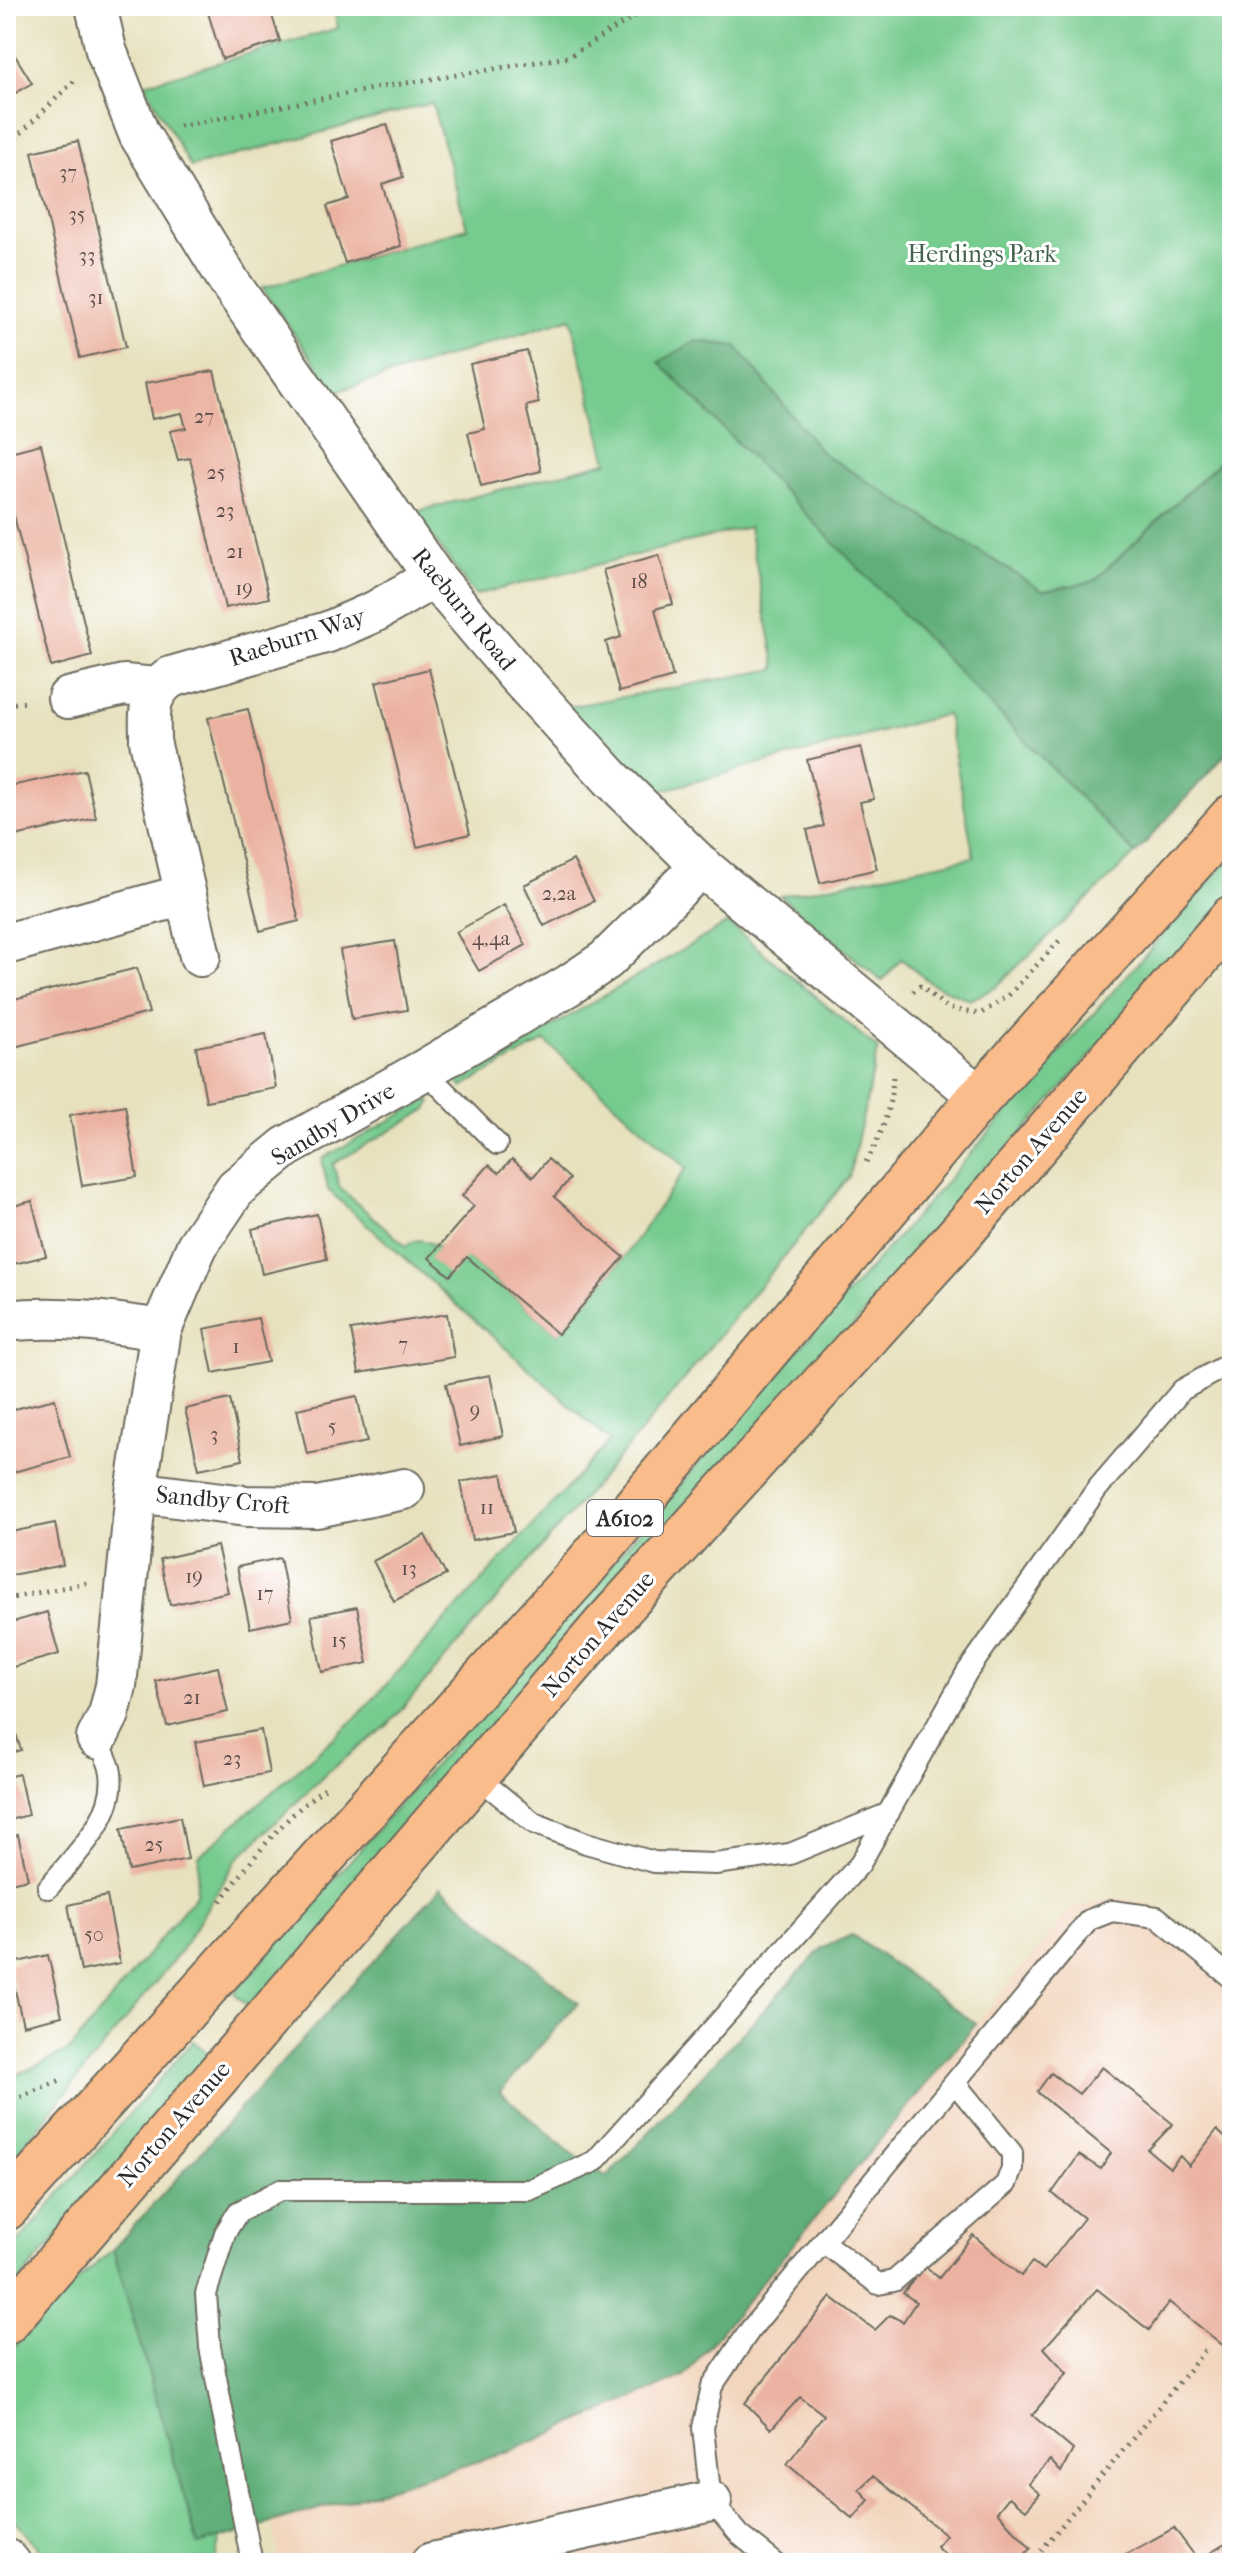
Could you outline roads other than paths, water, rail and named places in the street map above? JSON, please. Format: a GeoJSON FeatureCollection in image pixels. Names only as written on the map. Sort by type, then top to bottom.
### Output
{"type":"FeatureCollection","features":[{"type":"Feature","properties":{"kind":"highway","name":"A6102"},"geometry":{"type":"LineString","coordinates":[[6,2208],[578,1575],[980,1097],[1232,817]]}},
{"type":"Feature","properties":{"kind":"highway","name":"Norton Avenue"},"geometry":{"type":"LineString","coordinates":[[6,2322],[604,1626],[958,1236],[1232,918]]}},
{"type":"Feature","properties":{"kind":"street","name":"Raeburn Road"},"geometry":{"type":"LineString","coordinates":[[96,6],[106,50],[139,134],[230,283],[434,577],[600,766],[701,866],[980,1097]]}},
{"type":"Feature","properties":{"kind":"street","name":"Raeburn Way"},"geometry":{"type":"LineString","coordinates":[[68,698],[124,685],[156,688],[171,677],[328,632],[376,611],[434,577]]}},
{"type":"Feature","properties":{"kind":"street"},"geometry":{"type":"LineString","coordinates":[[156,688],[150,710],[150,741],[200,956]]}},
{"type":"Feature","properties":{"kind":"street","name":"Sandby Drive"},"geometry":{"type":"LineString","coordinates":[[97,1738],[109,1714],[116,1686],[136,1492],[161,1330],[197,1246],[236,1188],[286,1147],[424,1070],[606,960],[701,866]]}},
{"type":"Feature","properties":{"kind":"street"},"geometry":{"type":"LineString","coordinates":[[6,944],[184,895]]}},
{"type":"Feature","properties":{"kind":"street"},"geometry":{"type":"LineString","coordinates":[[6,1321],[41,1317],[161,1330]]}},
{"type":"Feature","properties":{"kind":"street","name":"Sandby Croft"},"geometry":{"type":"LineString","coordinates":[[136,1492],[246,1506],[317,1507],[404,1489]]}},
{"type":"Feature","properties":{"kind":"street"},"geometry":{"type":"LineString","coordinates":[[432,2563],[711,2501]]}},
{"type":"Feature","properties":{"kind":"lane"},"geometry":{"type":"LineString","coordinates":[[424,1070],[497,1144]]}},
{"type":"Feature","properties":{"kind":"lane"},"geometry":{"type":"LineString","coordinates":[[252,2563],[210,2347],[206,2294],[225,2233],[238,2212],[280,2190],[529,2190],[595,2161],[860,1864],[967,1672],[1097,1489],[1182,1390],[1232,1362]]}},
{"type":"Feature","properties":{"kind":"lane"},"geometry":{"type":"LineString","coordinates":[[48,1888],[93,1832],[109,1800],[111,1772],[97,1738]]}},
{"type":"Feature","properties":{"kind":"lane"},"geometry":{"type":"LineString","coordinates":[[475,1775],[534,1823],[586,1843],[654,1862],[715,1864],[790,1854],[889,1813]]}},
{"type":"Feature","properties":{"kind":"lane"},"geometry":{"type":"LineString","coordinates":[[775,2563],[740,2535],[711,2501],[703,2428],[712,2386],[750,2330],[1089,1920],[1112,1911],[1157,1917],[1232,1978]]}},
{"type":"Feature","properties":{"kind":"lane"},"geometry":{"type":"LineString","coordinates":[[823,2242],[878,2284],[894,2281],[1006,2184],[1012,2168],[1012,2153],[955,2083]]}},
{"type":"Feature","properties":{"kind":"park label","name":"Herdings Park"},"geometry":{"type":"Point","coordinates":[982,254]}}]}
